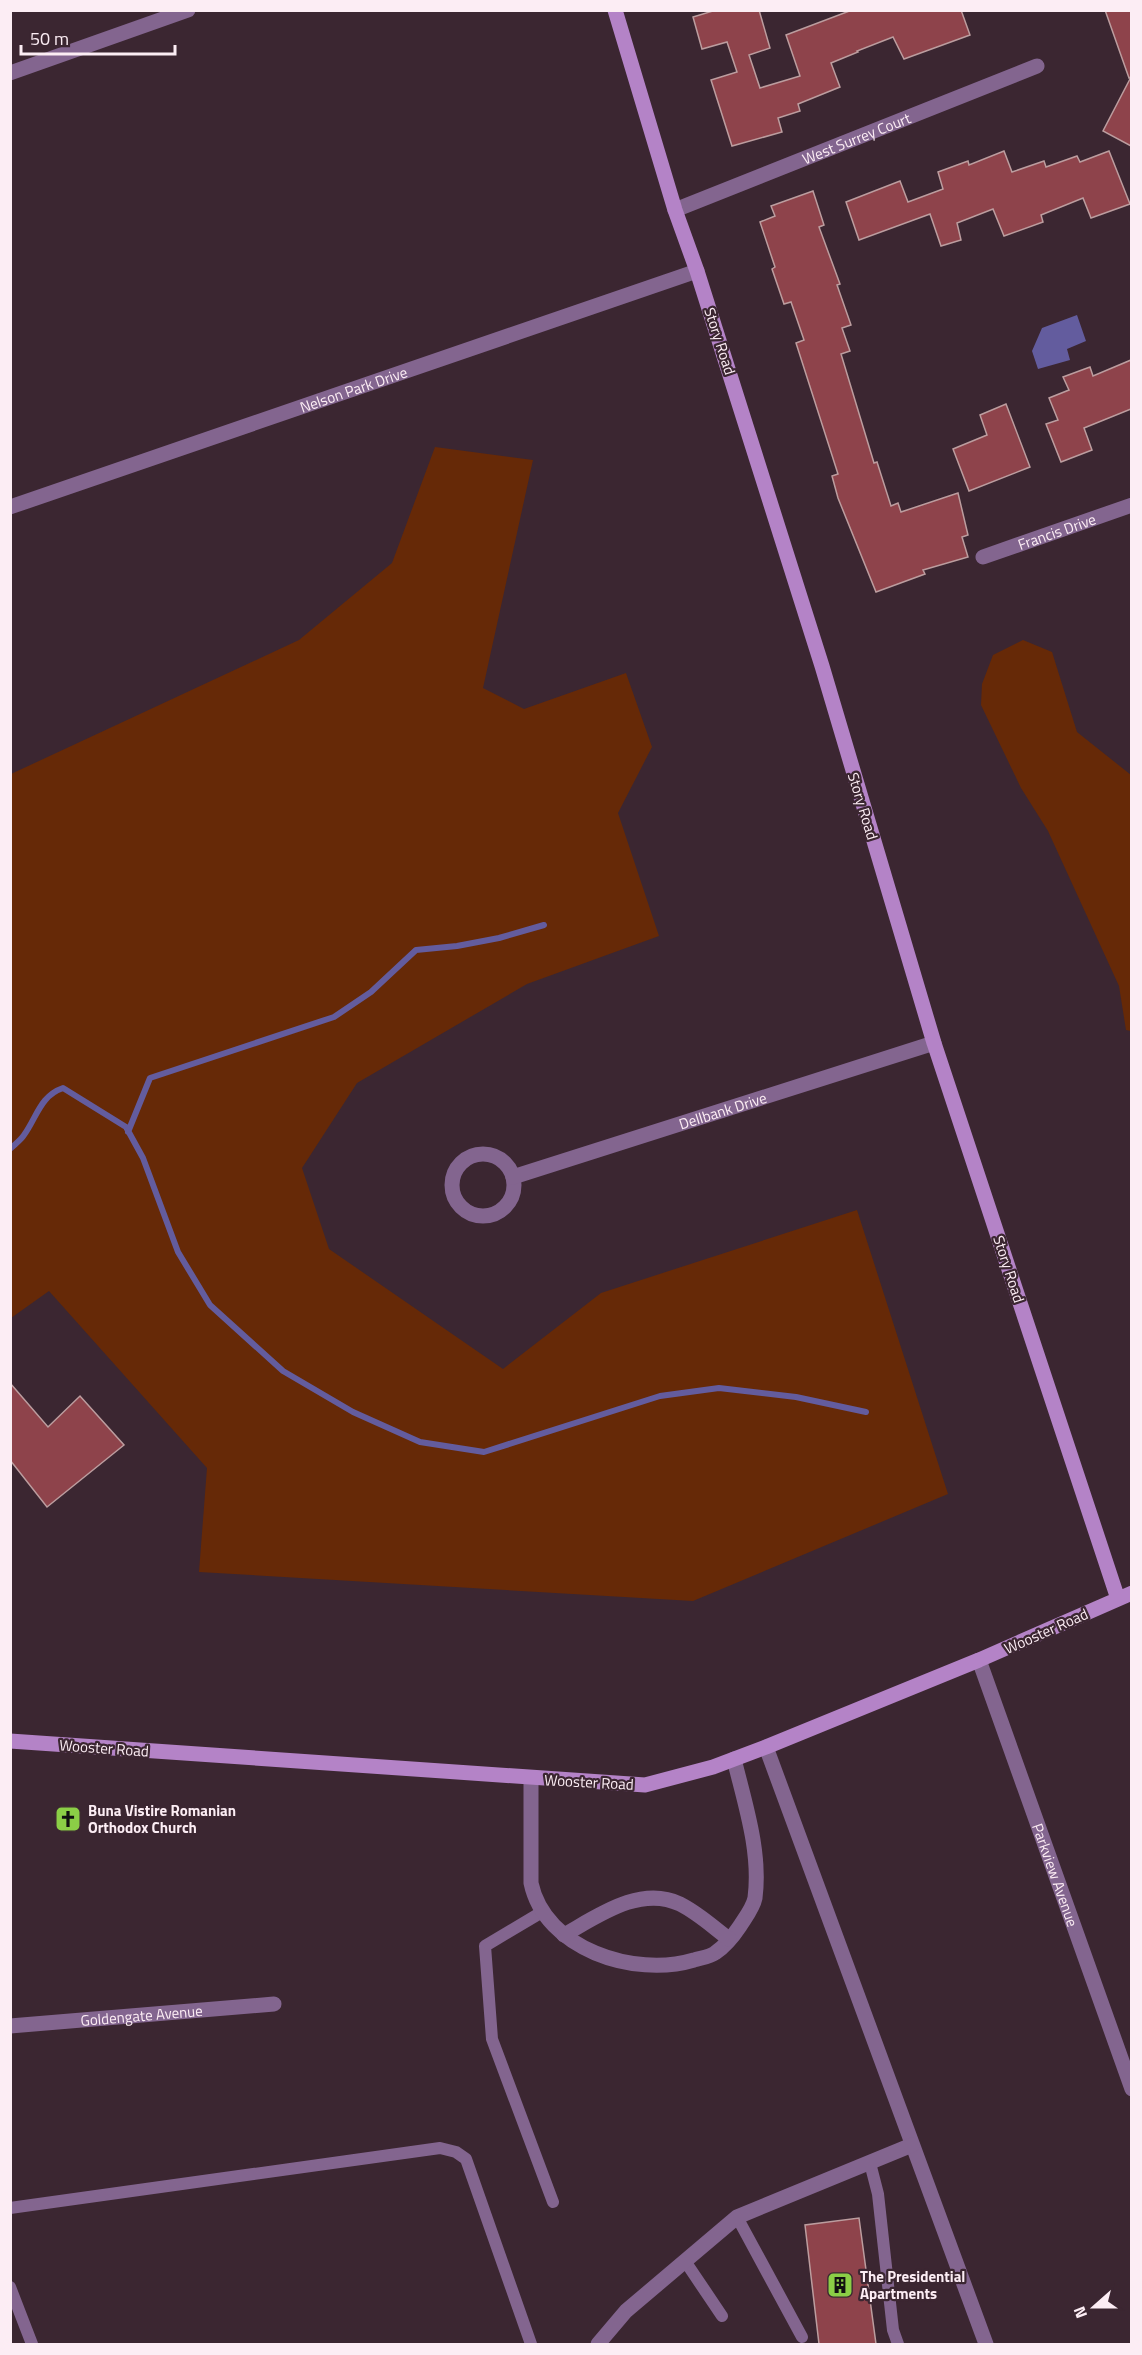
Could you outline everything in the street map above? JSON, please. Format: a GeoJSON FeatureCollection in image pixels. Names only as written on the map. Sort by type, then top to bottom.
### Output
{"type":"FeatureCollection","features":[{"type":"Feature","properties":{"kind":"street"},"geometry":{"type":"LineString","coordinates":[[10,73],[188,10]]}},
{"type":"Feature","properties":{"kind":"street","name":"Story Road"},"geometry":{"type":"LineString","coordinates":[[615,10],[675,210],[697,271],[822,666],[934,1043],[1125,1596]]}},
{"type":"Feature","properties":{"kind":"street","name":"West Surrey Court"},"geometry":{"type":"LineString","coordinates":[[675,210],[1037,66]]}},
{"type":"Feature","properties":{"kind":"street","name":"Nelson Park Drive"},"geometry":{"type":"LineString","coordinates":[[10,507],[697,271]]}},
{"type":"Feature","properties":{"kind":"street","name":"Francis Drive"},"geometry":{"type":"LineString","coordinates":[[983,557],[1131,505]]}},
{"type":"Feature","properties":{"kind":"street","name":"Dellbank Drive"},"geometry":{"type":"LineString","coordinates":[[513,1177],[934,1043]]}},
{"type":"Feature","properties":{"kind":"street"},"geometry":{"type":"LineString","coordinates":[[482,1154],[502,1160],[513,1177],[512,1197],[499,1212],[489,1216],[470,1213],[455,1199],[453,1189],[457,1169],[472,1156],[482,1154]]}},
{"type":"Feature","properties":{"kind":"street","name":"Wooster Road"},"geometry":{"type":"LineString","coordinates":[[10,1741],[645,1785],[713,1767],[766,1747],[979,1660],[1125,1596]]}},
{"type":"Feature","properties":{"kind":"street","name":"Parkview Avenue"},"geometry":{"type":"LineString","coordinates":[[979,1660],[1131,2089]]}},
{"type":"Feature","properties":{"kind":"street"},"geometry":{"type":"LineString","coordinates":[[766,1747],[986,2344]]}},
{"type":"Feature","properties":{"kind":"street"},"geometry":{"type":"LineString","coordinates":[[531,1778],[531,1882],[534,1897],[542,1912],[564,1935],[590,1952],[648,1966],[684,1963],[714,1953],[729,1939],[746,1917],[754,1900],[754,1864],[750,1825],[734,1759]]}},
{"type":"Feature","properties":{"kind":"street"},"geometry":{"type":"LineString","coordinates":[[564,1935],[621,1904],[656,1898],[678,1904],[701,1917],[729,1939]]}},
{"type":"Feature","properties":{"kind":"street","name":"Goldengate Avenue"},"geometry":{"type":"LineString","coordinates":[[10,2026],[274,2004]]}},
{"type":"Feature","properties":{"kind":"street"},"geometry":{"type":"LineString","coordinates":[[598,2344],[626,2311],[737,2217],[912,2145]]}},
{"type":"Feature","properties":{"kind":"lane"},"geometry":{"type":"LineString","coordinates":[[542,1912],[485,1946],[492,2039],[553,2202]]}},
{"type":"Feature","properties":{"kind":"lane"},"geometry":{"type":"LineString","coordinates":[[10,2208],[440,2148],[456,2152],[466,2159],[531,2344]]}},
{"type":"Feature","properties":{"kind":"lane"},"geometry":{"type":"LineString","coordinates":[[870,2163],[878,2194],[893,2330],[898,2344]]}},
{"type":"Feature","properties":{"kind":"lane"},"geometry":{"type":"LineString","coordinates":[[737,2217],[802,2337]]}},
{"type":"Feature","properties":{"kind":"lane"},"geometry":{"type":"LineString","coordinates":[[685,2261],[722,2316]]}},
{"type":"Feature","properties":{"kind":"lane"},"geometry":{"type":"LineString","coordinates":[[10,2286],[32,2344]]}},
{"type":"Feature","properties":{"kind":"shaded area"},"geometry":{"type":"Polygon","coordinates":[[[1077,315],[1086,341],[1067,349],[1070,360],[1038,369],[1032,351],[1042,328],[1077,315]]]}},
{"type":"Feature","properties":{"kind":"shaded area"},"geometry":{"type":"Polygon","coordinates":[[[435,447],[533,460],[483,688],[524,709],[626,673],[652,747],[618,813],[659,936],[527,984],[357,1083],[302,1168],[329,1249],[503,1369],[601,1293],[857,1210],[948,1494],[693,1601],[199,1572],[207,1468],[49,1291],[11,1318],[11,774],[299,640],[392,563],[435,447]]]}},
{"type":"Feature","properties":{"kind":"shaded area"},"geometry":{"type":"Polygon","coordinates":[[[1023,640],[1052,652],[1077,732],[1131,775],[1131,1031],[1126,1030],[1119,986],[1048,831],[1021,788],[981,705],[982,684],[993,655],[1023,640]]]}},
{"type":"Feature","properties":{"kind":"building"},"geometry":{"type":"Polygon","coordinates":[[[716,10],[759,10],[770,48],[749,55],[760,88],[800,76],[786,35],[852,10],[961,10],[970,35],[904,59],[893,37],[831,63],[840,87],[798,104],[800,111],[778,118],[782,132],[732,146],[711,80],[737,72],[727,42],[702,49],[693,17],[716,10]]]}},
{"type":"Feature","properties":{"kind":"building"},"geometry":{"type":"Polygon","coordinates":[[[1105,10],[1131,10],[1131,77],[1129,78],[1105,10]]]}},
{"type":"Feature","properties":{"kind":"building"},"geometry":{"type":"Polygon","coordinates":[[[1131,77],[1131,146],[1103,131],[1131,77]]]}},
{"type":"Feature","properties":{"kind":"building"},"geometry":{"type":"Polygon","coordinates":[[[1004,151],[1012,172],[1044,161],[1046,167],[1077,156],[1080,162],[1109,151],[1130,204],[1091,218],[1083,198],[1041,215],[1043,222],[1004,236],[993,209],[957,223],[961,240],[941,246],[930,214],[859,240],[846,202],[900,181],[908,202],[943,189],[938,172],[968,161],[969,165],[1004,151]]]}},
{"type":"Feature","properties":{"kind":"building"},"geometry":{"type":"Polygon","coordinates":[[[813,191],[824,225],[819,227],[840,284],[837,285],[851,325],[842,328],[850,351],[841,354],[874,463],[877,462],[891,506],[898,503],[901,512],[958,493],[968,535],[962,537],[968,557],[923,570],[925,574],[876,592],[838,498],[832,476],[838,474],[796,343],[804,340],[791,302],[784,304],[760,222],[775,216],[771,206],[813,191]]]}},
{"type":"Feature","properties":{"kind":"building"},"geometry":{"type":"Polygon","coordinates":[[[1131,360],[1131,409],[1084,428],[1092,450],[1061,462],[1046,424],[1058,420],[1049,398],[1069,390],[1063,377],[1090,367],[1093,376],[1131,360]]]}},
{"type":"Feature","properties":{"kind":"building"},"geometry":{"type":"Polygon","coordinates":[[[1006,404],[1030,467],[969,491],[953,449],[987,435],[980,415],[1006,404]]]}},
{"type":"Feature","properties":{"kind":"building"},"geometry":{"type":"Polygon","coordinates":[[[10,1383],[48,1427],[80,1396],[124,1445],[47,1507],[10,1460],[10,1383]]]}},
{"type":"Feature","properties":{"kind":"building","name":"The Presidential Apartments"},"geometry":{"type":"Polygon","coordinates":[[[859,2218],[876,2344],[819,2344],[805,2225],[859,2218]]]}},
{"type":"Feature","properties":{"kind":"waterway"},"geometry":{"type":"LineString","coordinates":[[128,1132],[150,1078],[334,1017],[371,992],[416,950],[457,946],[499,938],[544,925]]}},
{"type":"Feature","properties":{"kind":"waterway"},"geometry":{"type":"LineString","coordinates":[[10,1149],[23,1137],[49,1096],[63,1088],[126,1127],[143,1158],[178,1252],[210,1305],[283,1371],[353,1412],[420,1442],[484,1452],[660,1396],[719,1388],[796,1397],[866,1412]]}},
{"type":"Feature","properties":{"kind":"place","name":"Buna Vistire Romanian Orthodox Church"},"geometry":{"type":"Point","coordinates":[68,1819]}},
{"type":"Feature","properties":{"kind":"place","name":"The Presidential Apartments"},"geometry":{"type":"Point","coordinates":[840,2285]}}]}
